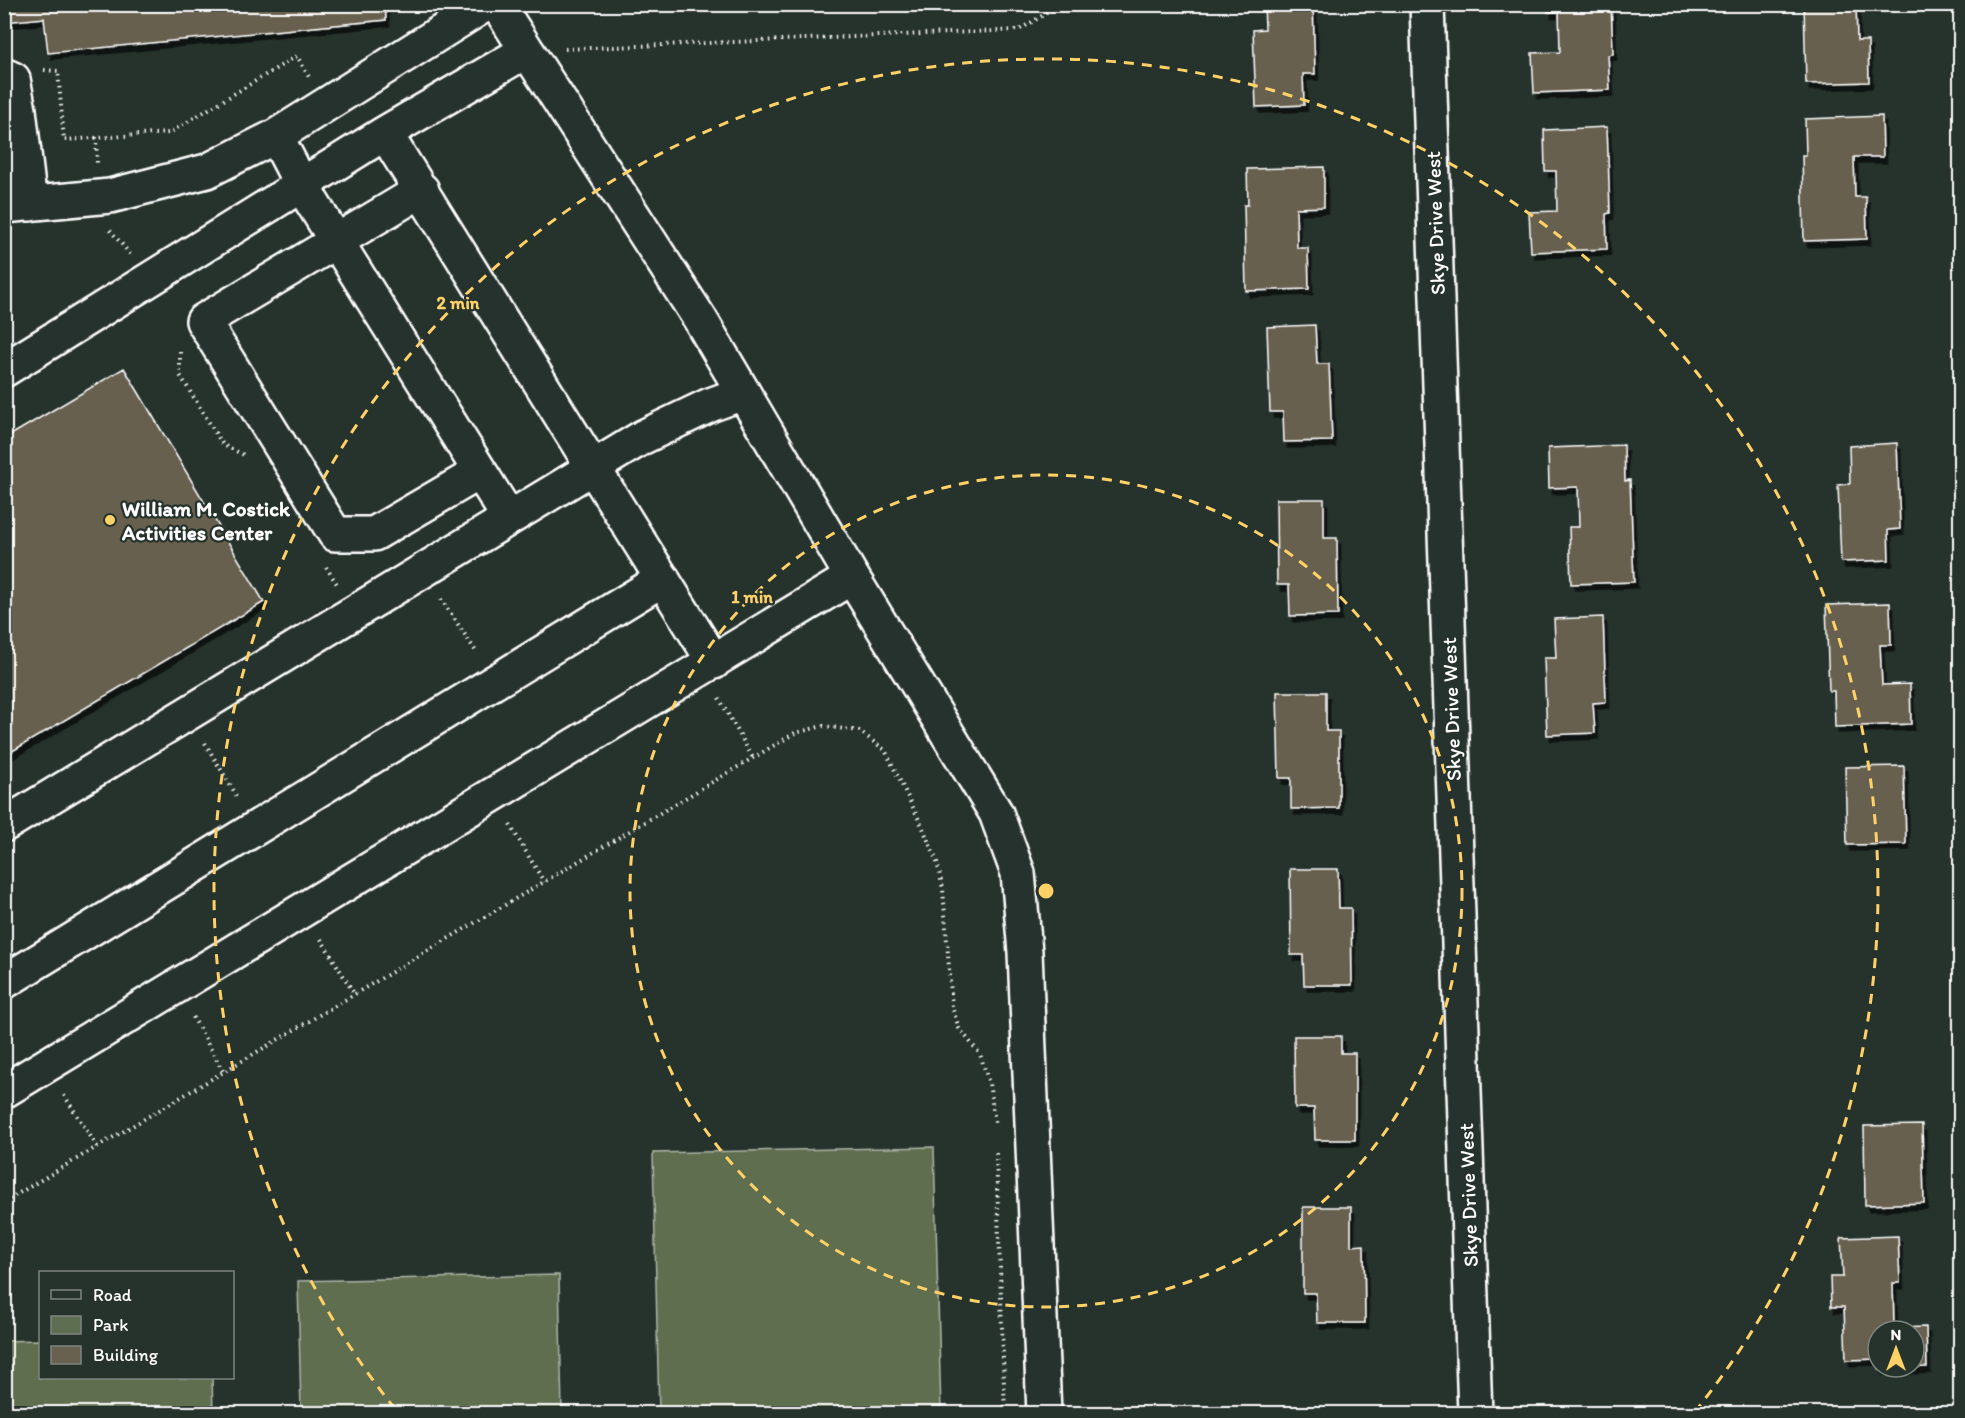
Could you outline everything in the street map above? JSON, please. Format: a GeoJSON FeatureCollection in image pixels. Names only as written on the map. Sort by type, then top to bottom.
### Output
{"type":"FeatureCollection","features":[{"type":"Feature","properties":{"kind":"street"},"geometry":{"type":"LineString","coordinates":[[4,75],[13,79],[19,110],[17,205],[110,196],[207,171],[276,136],[486,4]]}},
{"type":"Feature","properties":{"kind":"street"},"geometry":{"type":"LineString","coordinates":[[497,4],[700,319],[852,578],[996,813],[1018,873],[1025,952],[1044,1413]]}},
{"type":"Feature","properties":{"kind":"street","name":"Skye Drive West"},"geometry":{"type":"LineString","coordinates":[[1427,4],[1475,1413]]}},
{"type":"Feature","properties":{"kind":"street"},"geometry":{"type":"LineString","coordinates":[[4,370],[386,133],[526,51]]}},
{"type":"Feature","properties":{"kind":"street"},"geometry":{"type":"LineString","coordinates":[[386,133],[663,579],[707,666]]}},
{"type":"Feature","properties":{"kind":"street"},"geometry":{"type":"LineString","coordinates":[[276,136],[302,186],[509,518]]}},
{"type":"Feature","properties":{"kind":"street"},"geometry":{"type":"LineString","coordinates":[[422,190],[203,321],[334,534],[374,534],[480,472]]}},
{"type":"Feature","properties":{"kind":"street"},"geometry":{"type":"LineString","coordinates":[[4,825],[643,436],[710,405],[743,393]]}},
{"type":"Feature","properties":{"kind":"street"},"geometry":{"type":"LineString","coordinates":[[4,1091],[852,578]]}},
{"type":"Feature","properties":{"kind":"street"},"geometry":{"type":"LineString","coordinates":[[4,982],[663,579]]}},
{"type":"Feature","properties":{"kind":"path"},"geometry":{"type":"LineString","coordinates":[[526,51],[1019,30],[1061,4]]}},
{"type":"Feature","properties":{"kind":"path"},"geometry":{"type":"LineString","coordinates":[[38,70],[58,71],[64,140],[170,133],[297,56],[313,84]]}},
{"type":"Feature","properties":{"kind":"path"},"geometry":{"type":"LineString","coordinates":[[422,571],[496,681]]}},
{"type":"Feature","properties":{"kind":"path"},"geometry":{"type":"LineString","coordinates":[[707,666],[753,758]]}},
{"type":"Feature","properties":{"kind":"path"},"geometry":{"type":"LineString","coordinates":[[187,714],[257,828]]}},
{"type":"Feature","properties":{"kind":"path"},"geometry":{"type":"LineString","coordinates":[[4,1202],[795,733],[823,726],[859,731],[885,750],[923,828],[937,862],[943,890],[952,1007],[959,1028],[980,1054],[989,1083],[995,1132]]}},
{"type":"Feature","properties":{"kind":"path"},"geometry":{"type":"LineString","coordinates":[[492,796],[544,882]]}},
{"type":"Feature","properties":{"kind":"path"},"geometry":{"type":"LineString","coordinates":[[303,910],[355,995]]}},
{"type":"Feature","properties":{"kind":"path"},"geometry":{"type":"LineString","coordinates":[[176,988],[224,1073]]}},
{"type":"Feature","properties":{"kind":"path"},"geometry":{"type":"LineString","coordinates":[[46,1066],[98,1148]]}},
{"type":"Feature","properties":{"kind":"path"},"geometry":{"type":"LineString","coordinates":[[996,1143],[1005,1413]]}},
{"type":"Feature","properties":{"kind":"green space"},"geometry":{"type":"Polygon","coordinates":[[[934,1147],[941,1413],[659,1413],[653,1153],[934,1147]]]}},
{"type":"Feature","properties":{"kind":"green space"},"geometry":{"type":"Polygon","coordinates":[[[559,1275],[562,1413],[301,1413],[298,1281],[559,1275]]]}},
{"type":"Feature","properties":{"kind":"green space"},"geometry":{"type":"Polygon","coordinates":[[[39,1340],[39,1379],[212,1379],[213,1413],[5,1413],[5,1341],[39,1340]]]}},
{"type":"Feature","properties":{"kind":"building"},"geometry":{"type":"Polygon","coordinates":[[[4,4],[385,4],[386,20],[48,53],[44,18],[4,22],[4,4]]]}},
{"type":"Feature","properties":{"kind":"building"},"geometry":{"type":"Polygon","coordinates":[[[1264,4],[1313,4],[1315,74],[1303,74],[1304,105],[1256,107],[1253,30],[1265,29],[1264,4]]]}},
{"type":"Feature","properties":{"kind":"building"},"geometry":{"type":"Polygon","coordinates":[[[1548,4],[1611,4],[1613,54],[1608,55],[1610,90],[1534,93],[1532,53],[1560,52],[1559,12],[1548,12],[1548,4]]]}},
{"type":"Feature","properties":{"kind":"building"},"geometry":{"type":"Polygon","coordinates":[[[1804,4],[1856,4],[1857,41],[1868,41],[1869,82],[1806,84],[1804,4]]]}},
{"type":"Feature","properties":{"kind":"building"},"geometry":{"type":"Polygon","coordinates":[[[1882,116],[1883,157],[1854,157],[1855,197],[1866,197],[1867,239],[1804,241],[1802,155],[1806,155],[1805,119],[1882,116]]]}},
{"type":"Feature","properties":{"kind":"building"},"geometry":{"type":"Polygon","coordinates":[[[1607,127],[1610,213],[1606,214],[1607,249],[1531,252],[1529,212],[1557,211],[1556,171],[1545,171],[1544,130],[1607,127]]]}},
{"type":"Feature","properties":{"kind":"building"},"geometry":{"type":"Polygon","coordinates":[[[1324,167],[1324,207],[1296,208],[1297,248],[1308,248],[1309,289],[1246,291],[1244,205],[1248,205],[1247,169],[1324,167]]]}},
{"type":"Feature","properties":{"kind":"building"},"geometry":{"type":"Polygon","coordinates":[[[1315,325],[1317,364],[1329,364],[1332,441],[1284,442],[1283,412],[1270,412],[1267,327],[1315,325]]]}},
{"type":"Feature","properties":{"kind":"building","name":"William M. Costick Activities Center"},"geometry":{"type":"Polygon","coordinates":[[[124,368],[264,602],[4,756],[4,439],[124,368]]]}},
{"type":"Feature","properties":{"kind":"building"},"geometry":{"type":"Polygon","coordinates":[[[1897,443],[1900,529],[1888,530],[1889,560],[1841,562],[1838,485],[1850,484],[1849,446],[1897,443]]]}},
{"type":"Feature","properties":{"kind":"building"},"geometry":{"type":"Polygon","coordinates":[[[1624,445],[1625,481],[1630,480],[1634,582],[1571,584],[1569,527],[1579,527],[1578,487],[1549,488],[1548,448],[1624,445]]]}},
{"type":"Feature","properties":{"kind":"building"},"geometry":{"type":"Polygon","coordinates":[[[1276,499],[1324,499],[1324,538],[1337,538],[1338,615],[1290,616],[1289,585],[1277,585],[1276,499]]]}},
{"type":"Feature","properties":{"kind":"building"},"geometry":{"type":"Polygon","coordinates":[[[1890,603],[1891,645],[1880,645],[1882,685],[1910,684],[1911,724],[1835,727],[1834,691],[1829,691],[1826,605],[1890,603]]]}},
{"type":"Feature","properties":{"kind":"building"},"geometry":{"type":"Polygon","coordinates":[[[1603,617],[1606,702],[1593,703],[1595,733],[1547,735],[1544,658],[1556,658],[1554,619],[1603,617]]]}},
{"type":"Feature","properties":{"kind":"building"},"geometry":{"type":"Polygon","coordinates":[[[1277,692],[1326,692],[1326,731],[1339,731],[1339,808],[1291,809],[1291,778],[1279,778],[1277,692]]]}},
{"type":"Feature","properties":{"kind":"building"},"geometry":{"type":"Polygon","coordinates":[[[1904,766],[1906,844],[1847,845],[1845,767],[1904,766]]]}},
{"type":"Feature","properties":{"kind":"building"},"geometry":{"type":"Polygon","coordinates":[[[1290,869],[1338,869],[1339,908],[1351,908],[1352,985],[1304,985],[1303,955],[1291,955],[1290,869]]]}},
{"type":"Feature","properties":{"kind":"building"},"geometry":{"type":"Polygon","coordinates":[[[1294,1036],[1341,1036],[1341,1053],[1355,1053],[1355,1140],[1315,1140],[1314,1108],[1295,1108],[1294,1036]]]}},
{"type":"Feature","properties":{"kind":"building"},"geometry":{"type":"Polygon","coordinates":[[[1922,1125],[1924,1203],[1865,1205],[1864,1126],[1922,1125]]]}},
{"type":"Feature","properties":{"kind":"building"},"geometry":{"type":"Polygon","coordinates":[[[1303,1207],[1351,1207],[1351,1246],[1364,1245],[1365,1323],[1317,1323],[1316,1293],[1303,1293],[1303,1207]]]}},
{"type":"Feature","properties":{"kind":"building"},"geometry":{"type":"Polygon","coordinates":[[[1898,1236],[1900,1283],[1893,1283],[1894,1319],[1866,1319],[1866,1359],[1846,1360],[1844,1307],[1831,1307],[1830,1277],[1843,1277],[1841,1238],[1898,1236]]]}},
{"type":"Feature","properties":{"kind":"building"},"geometry":{"type":"Polygon","coordinates":[[[1916,1408],[1917,1414],[1868,1414],[1868,1410],[1916,1408]]]}},
{"type":"Feature","properties":{"kind":"place","name":"William M. Costick Activities Center"},"geometry":{"type":"Point","coordinates":[110,520]}}]}
